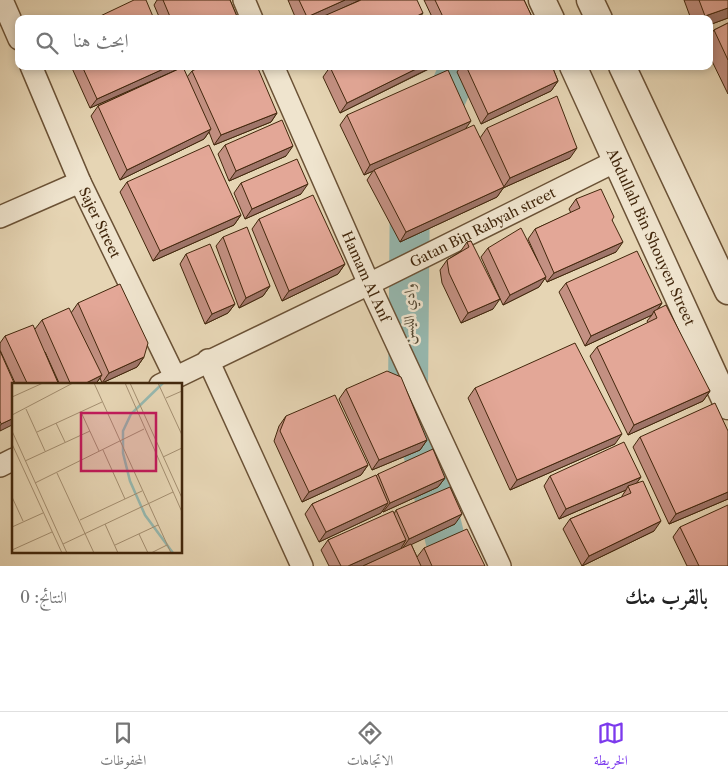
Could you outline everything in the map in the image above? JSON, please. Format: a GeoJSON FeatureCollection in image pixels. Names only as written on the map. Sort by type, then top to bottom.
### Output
{"type":"FeatureCollection","features":[{"type":"Feature","properties":{"kind":"street"},"geometry":{"type":"LineString","coordinates":[[2,0],[15,30]]}},
{"type":"Feature","properties":{"kind":"street"},"geometry":{"type":"LineString","coordinates":[[244,0],[250,15]]}},
{"type":"Feature","properties":{"kind":"street"},"geometry":{"type":"LineString","coordinates":[[542,0],[549,15]]}},
{"type":"Feature","properties":{"kind":"street"},"geometry":{"type":"LineString","coordinates":[[590,0],[597,15]]}},
{"type":"Feature","properties":{"kind":"street","name":"Sajer Street"},"geometry":{"type":"LineString","coordinates":[[33,70],[167,381]]}},
{"type":"Feature","properties":{"kind":"street","name":"Hamam Al Anf"},"geometry":{"type":"LineString","coordinates":[[275,70],[369,284],[500,566]]}},
{"type":"Feature","properties":{"kind":"street","name":"Abdullah Bin Shouyen Street"},"geometry":{"type":"LineString","coordinates":[[575,70],[728,406]]}},
{"type":"Feature","properties":{"kind":"street"},"geometry":{"type":"LineString","coordinates":[[624,70],[728,291]]}},
{"type":"Feature","properties":{"kind":"street","name":"Gatan Bin Rabyah street"},"geometry":{"type":"LineString","coordinates":[[167,381],[369,284],[616,161]]}},
{"type":"Feature","properties":{"kind":"street"},"geometry":{"type":"LineString","coordinates":[[0,217],[80,182]]}},
{"type":"Feature","properties":{"kind":"street"},"geometry":{"type":"LineString","coordinates":[[208,360],[302,566]]}},
{"type":"Feature","properties":{"kind":"street"},"geometry":{"type":"LineString","coordinates":[[0,466],[12,460]]}},
{"type":"Feature","properties":{"kind":"building"},"geometry":{"type":"Polygon","coordinates":[[[134,0],[146,0],[152,15],[102,15],[134,0]]]}},
{"type":"Feature","properties":{"kind":"building"},"geometry":{"type":"Polygon","coordinates":[[[163,0],[230,0],[236,15],[169,15],[163,0]]]}},
{"type":"Feature","properties":{"kind":"building"},"geometry":{"type":"Polygon","coordinates":[[[299,0],[345,0],[311,15],[306,15],[299,0]]]}},
{"type":"Feature","properties":{"kind":"building"},"geometry":{"type":"Polygon","coordinates":[[[361,0],[417,0],[423,13],[419,15],[326,15],[361,0]]]}},
{"type":"Feature","properties":{"kind":"building"},"geometry":{"type":"Polygon","coordinates":[[[435,0],[524,0],[531,15],[442,15],[435,0]]]}},
{"type":"Feature","properties":{"kind":"building"},"geometry":{"type":"Polygon","coordinates":[[[699,0],[728,0],[728,8],[705,15],[699,0]]]}},
{"type":"Feature","properties":{"kind":"building"},"geometry":{"type":"Polygon","coordinates":[[[728,23],[728,60],[714,30],[728,23]]]}},
{"type":"Feature","properties":{"kind":"building"},"geometry":{"type":"Polygon","coordinates":[[[84,70],[161,70],[97,99],[84,70]]]}},
{"type":"Feature","properties":{"kind":"building"},"geometry":{"type":"Polygon","coordinates":[[[176,70],[184,70],[211,129],[127,170],[98,106],[176,70]]]}},
{"type":"Feature","properties":{"kind":"building"},"geometry":{"type":"Polygon","coordinates":[[[259,70],[277,113],[221,135],[192,71],[259,70]]]}},
{"type":"Feature","properties":{"kind":"building"},"geometry":{"type":"Polygon","coordinates":[[[331,70],[414,70],[347,103],[331,70]]]}},
{"type":"Feature","properties":{"kind":"building"},"geometry":{"type":"Polygon","coordinates":[[[448,70],[471,121],[370,165],[347,115],[448,70]]]}},
{"type":"Feature","properties":{"kind":"building"},"geometry":{"type":"Polygon","coordinates":[[[468,70],[554,70],[558,81],[488,114],[468,70]]]}},
{"type":"Feature","properties":{"kind":"building"},"geometry":{"type":"Polygon","coordinates":[[[557,96],[577,148],[510,178],[487,128],[557,96]]]}},
{"type":"Feature","properties":{"kind":"building"},"geometry":{"type":"Polygon","coordinates":[[[282,120],[293,146],[236,171],[225,145],[282,120]]]}},
{"type":"Feature","properties":{"kind":"building"},"geometry":{"type":"Polygon","coordinates":[[[474,125],[504,187],[406,232],[374,170],[474,125]]]}},
{"type":"Feature","properties":{"kind":"building"},"geometry":{"type":"Polygon","coordinates":[[[209,145],[241,215],[160,251],[127,182],[209,145]]]}},
{"type":"Feature","properties":{"kind":"building"},"geometry":{"type":"Polygon","coordinates":[[[297,159],[308,184],[252,209],[241,183],[297,159]]]}},
{"type":"Feature","properties":{"kind":"building"},"geometry":{"type":"Polygon","coordinates":[[[601,189],[614,217],[612,220],[623,242],[554,273],[535,229],[580,208],[576,199],[601,189]]]}},
{"type":"Feature","properties":{"kind":"building"},"geometry":{"type":"Polygon","coordinates":[[[313,195],[345,264],[289,291],[259,219],[313,195]]]}},
{"type":"Feature","properties":{"kind":"building"},"geometry":{"type":"Polygon","coordinates":[[[247,227],[270,286],[246,298],[223,237],[247,227]]]}},
{"type":"Feature","properties":{"kind":"building"},"geometry":{"type":"Polygon","coordinates":[[[521,228],[546,277],[510,295],[488,248],[521,228]]]}},
{"type":"Feature","properties":{"kind":"building"},"geometry":{"type":"Polygon","coordinates":[[[471,241],[500,299],[468,313],[449,273],[447,260],[469,247],[467,242],[471,241]]]}},
{"type":"Feature","properties":{"kind":"building"},"geometry":{"type":"Polygon","coordinates":[[[210,244],[235,304],[212,314],[186,254],[210,244]]]}},
{"type":"Feature","properties":{"kind":"building"},"geometry":{"type":"Polygon","coordinates":[[[637,251],[662,303],[591,336],[566,283],[637,251]]]}},
{"type":"Feature","properties":{"kind":"building"},"geometry":{"type":"Polygon","coordinates":[[[120,284],[148,343],[144,357],[109,373],[78,303],[120,284]]]}},
{"type":"Feature","properties":{"kind":"building"},"geometry":{"type":"Polygon","coordinates":[[[666,305],[710,391],[634,425],[597,347],[657,318],[654,311],[666,305]]]}},
{"type":"Feature","properties":{"kind":"building"},"geometry":{"type":"Polygon","coordinates":[[[69,308],[102,375],[86,383],[70,383],[42,320],[69,308]]]}},
{"type":"Feature","properties":{"kind":"building"},"geometry":{"type":"Polygon","coordinates":[[[33,325],[58,383],[27,383],[5,336],[33,325]]]}},
{"type":"Feature","properties":{"kind":"building"},"geometry":{"type":"Polygon","coordinates":[[[575,343],[622,434],[517,480],[475,388],[575,343]]]}},
{"type":"Feature","properties":{"kind":"building"},"geometry":{"type":"Polygon","coordinates":[[[0,351],[14,383],[12,383],[12,419],[1,424],[0,351]]]}},
{"type":"Feature","properties":{"kind":"building"},"geometry":{"type":"Polygon","coordinates":[[[387,371],[401,377],[427,440],[379,460],[346,389],[387,371]]]}},
{"type":"Feature","properties":{"kind":"building"},"geometry":{"type":"Polygon","coordinates":[[[335,395],[368,465],[309,492],[280,431],[286,416],[335,395]]]}},
{"type":"Feature","properties":{"kind":"building"},"geometry":{"type":"Polygon","coordinates":[[[715,403],[728,431],[728,492],[676,514],[640,437],[715,403]]]}},
{"type":"Feature","properties":{"kind":"building"},"geometry":{"type":"Polygon","coordinates":[[[624,442],[641,477],[566,509],[550,476],[624,442]]]}},
{"type":"Feature","properties":{"kind":"building"},"geometry":{"type":"Polygon","coordinates":[[[433,449],[445,478],[390,503],[378,474],[433,449]]]}},
{"type":"Feature","properties":{"kind":"building"},"geometry":{"type":"Polygon","coordinates":[[[376,475],[388,503],[326,532],[312,504],[376,475]]]}},
{"type":"Feature","properties":{"kind":"building"},"geometry":{"type":"Polygon","coordinates":[[[643,481],[661,521],[589,556],[570,519],[631,493],[628,486],[643,481]]]}},
{"type":"Feature","properties":{"kind":"building"},"geometry":{"type":"Polygon","coordinates":[[[450,487],[462,514],[409,539],[396,510],[450,487]]]}},
{"type":"Feature","properties":{"kind":"building"},"geometry":{"type":"Polygon","coordinates":[[[728,505],[728,566],[699,566],[680,527],[728,505]]]}},
{"type":"Feature","properties":{"kind":"building"},"geometry":{"type":"Polygon","coordinates":[[[393,511],[406,540],[348,566],[341,566],[328,540],[393,511]]]}},
{"type":"Feature","properties":{"kind":"building"},"geometry":{"type":"Polygon","coordinates":[[[467,529],[485,566],[432,566],[424,548],[467,529]]]}},
{"type":"Feature","properties":{"kind":"building"},"geometry":{"type":"Polygon","coordinates":[[[411,544],[421,566],[363,566],[411,544]]]}},
{"type":"Feature","properties":{"kind":"waterway","name":"وادي الليسن"},"geometry":{"type":"LineString","coordinates":[[452,566],[408,393],[410,181],[458,70]]}}]}
